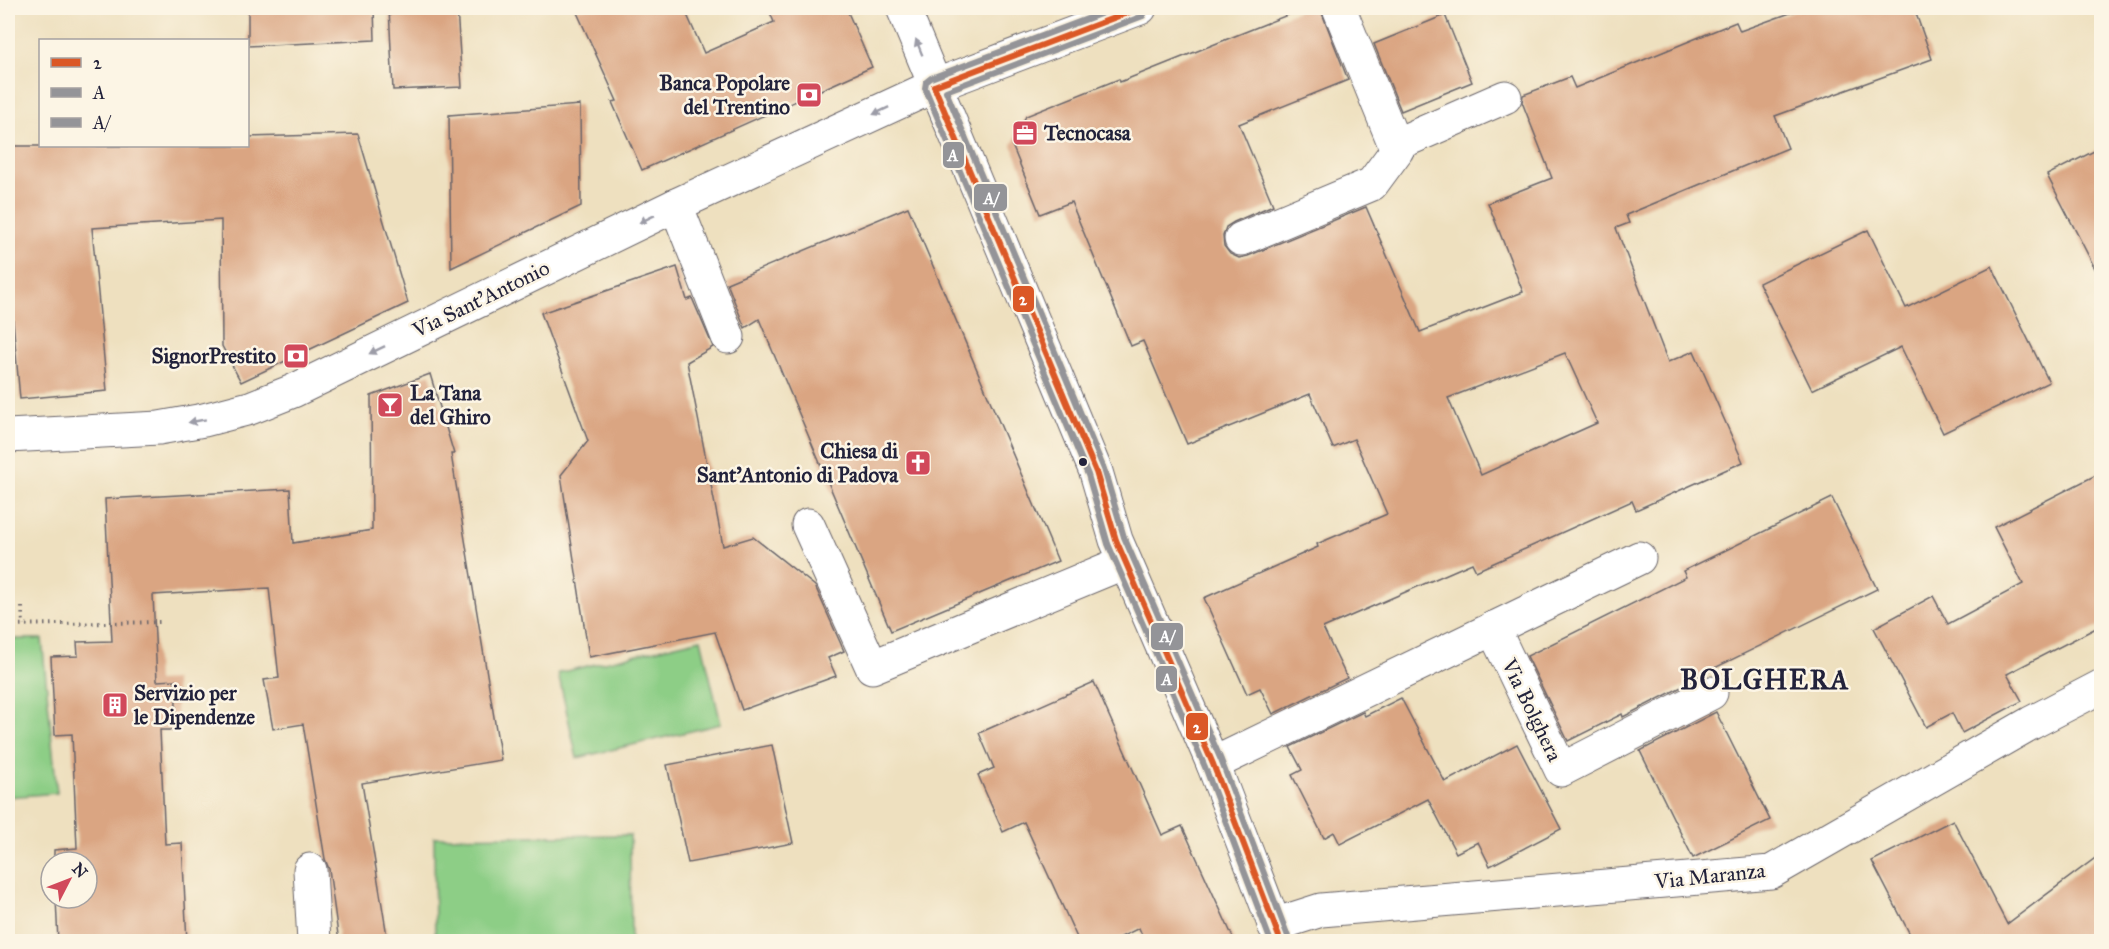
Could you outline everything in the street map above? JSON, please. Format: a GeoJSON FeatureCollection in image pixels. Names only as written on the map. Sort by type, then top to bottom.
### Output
{"type":"FeatureCollection","features":[{"type":"Feature","properties":{"kind":"street"},"geometry":{"type":"LineString","coordinates":[[903,8],[1096,472],[1116,540],[1213,764],[1278,933]]}},
{"type":"Feature","properties":{"kind":"street","name":"Via Sant'Antonio"},"geometry":{"type":"LineString","coordinates":[[8,436],[159,428],[204,420],[250,408],[293,391],[676,205],[934,86],[1140,8]]}},
{"type":"Feature","properties":{"kind":"street"},"geometry":{"type":"LineString","coordinates":[[1241,239],[1372,184],[1397,150],[1339,8]]}},
{"type":"Feature","properties":{"kind":"street"},"geometry":{"type":"LineString","coordinates":[[1395,146],[1505,97]]}},
{"type":"Feature","properties":{"kind":"street"},"geometry":{"type":"LineString","coordinates":[[676,205],[728,337]]}},
{"type":"Feature","properties":{"kind":"street"},"geometry":{"type":"LineString","coordinates":[[814,538],[872,667],[1125,562]]}},
{"type":"Feature","properties":{"kind":"street"},"geometry":{"type":"LineString","coordinates":[[1213,764],[1639,558]]}},
{"type":"Feature","properties":{"kind":"street","name":"Via Bolghera"},"geometry":{"type":"LineString","coordinates":[[1493,628],[1561,770],[1711,693]]}},
{"type":"Feature","properties":{"kind":"street","name":"Via Maranza"},"geometry":{"type":"LineString","coordinates":[[1278,933],[1321,910],[1770,872],[2031,723],[2102,686]]}},
{"type":"Feature","properties":{"kind":"street"},"geometry":{"type":"LineString","coordinates":[[310,870],[314,942]]}},
{"type":"Feature","properties":{"kind":"path"},"geometry":{"type":"LineString","coordinates":[[22,607],[23,625]]}},
{"type":"Feature","properties":{"kind":"path"},"geometry":{"type":"LineString","coordinates":[[8,625],[161,622]]}},
{"type":"Feature","properties":{"kind":"green space"},"geometry":{"type":"Polygon","coordinates":[[[8,639],[42,639],[57,793],[8,797],[8,639]]]}},
{"type":"Feature","properties":{"kind":"green space"},"geometry":{"type":"Polygon","coordinates":[[[701,639],[721,724],[577,758],[558,673],[701,639]]]}},
{"type":"Feature","properties":{"kind":"green space"},"geometry":{"type":"Polygon","coordinates":[[[630,835],[631,941],[435,941],[434,837],[630,835]]]}},
{"type":"Feature","properties":{"kind":"building"},"geometry":{"type":"Polygon","coordinates":[[[248,8],[374,8],[375,40],[249,46],[248,8]]]}},
{"type":"Feature","properties":{"kind":"building"},"geometry":{"type":"Polygon","coordinates":[[[389,8],[457,8],[462,87],[393,90],[389,8]]]}},
{"type":"Feature","properties":{"kind":"building"},"geometry":{"type":"Polygon","coordinates":[[[575,8],[684,8],[704,53],[774,22],[768,8],[846,8],[872,67],[642,170],[612,102],[617,101],[575,8]]]}},
{"type":"Feature","properties":{"kind":"building"},"geometry":{"type":"Polygon","coordinates":[[[1305,8],[1320,8],[1348,80],[1239,124],[1273,205],[1226,227],[1223,236],[1224,246],[1230,254],[1239,258],[1248,256],[1366,207],[1420,332],[1523,292],[1488,203],[1552,178],[1522,102],[1523,95],[1570,77],[1575,88],[1736,22],[1740,31],[1804,8],[1914,8],[1932,59],[1775,116],[1788,148],[1626,215],[1629,223],[1616,228],[1668,362],[1694,351],[1743,462],[1636,510],[1632,501],[1476,571],[1472,563],[1323,628],[1347,678],[1273,714],[1260,688],[1247,694],[1204,598],[1318,547],[1317,544],[1387,514],[1354,439],[1333,448],[1310,394],[1187,444],[1143,341],[1131,346],[1071,202],[1040,214],[1012,145],[1026,116],[1119,79],[1120,82],[1305,8]],[[1565,353],[1448,398],[1481,475],[1597,423],[1565,353]]]}},
{"type":"Feature","properties":{"kind":"building"},"geometry":{"type":"Polygon","coordinates":[[[1445,15],[1472,82],[1401,111],[1374,44],[1445,15]]]}},
{"type":"Feature","properties":{"kind":"building"},"geometry":{"type":"Polygon","coordinates":[[[580,105],[581,206],[451,268],[449,115],[580,105]]]}},
{"type":"Feature","properties":{"kind":"building"},"geometry":{"type":"Polygon","coordinates":[[[358,134],[408,303],[241,382],[222,346],[221,220],[92,228],[107,391],[20,399],[8,264],[8,146],[249,147],[249,137],[358,134]]]}},
{"type":"Feature","properties":{"kind":"building"},"geometry":{"type":"Polygon","coordinates":[[[2102,147],[2102,282],[2047,175],[2102,147]]]}},
{"type":"Feature","properties":{"kind":"building","name":"Chiesa di Sant'Antonio di Padova"},"geometry":{"type":"Polygon","coordinates":[[[908,207],[1058,561],[891,631],[759,319],[745,328],[727,283],[908,207]]]}},
{"type":"Feature","properties":{"kind":"building"},"geometry":{"type":"Polygon","coordinates":[[[1868,230],[1906,308],[1992,266],[2049,382],[1943,433],[1901,347],[1812,390],[1759,283],[1868,230]]]}},
{"type":"Feature","properties":{"kind":"building"},"geometry":{"type":"Polygon","coordinates":[[[677,267],[687,300],[692,298],[713,347],[687,362],[723,546],[753,537],[815,586],[844,651],[828,658],[836,676],[742,710],[715,632],[589,657],[561,475],[588,441],[541,313],[677,267]]]}},
{"type":"Feature","properties":{"kind":"building"},"geometry":{"type":"Polygon","coordinates":[[[430,374],[454,454],[451,454],[501,760],[362,783],[388,942],[339,942],[329,869],[325,859],[303,724],[273,729],[264,680],[279,678],[269,588],[153,595],[157,681],[175,680],[177,730],[160,730],[165,844],[182,843],[187,942],[58,942],[57,910],[99,910],[99,850],[54,850],[77,848],[72,734],[55,735],[51,657],[78,656],[77,642],[112,641],[105,499],[290,489],[293,543],[372,530],[371,396],[430,374]]]}},
{"type":"Feature","properties":{"kind":"building"},"geometry":{"type":"Polygon","coordinates":[[[2102,472],[2102,625],[2007,674],[2022,701],[1962,733],[1952,713],[1926,727],[1874,628],[1933,596],[1948,624],[2023,584],[1994,527],[2102,472]]]}},
{"type":"Feature","properties":{"kind":"building"},"geometry":{"type":"Polygon","coordinates":[[[1832,498],[1877,589],[1698,676],[1699,678],[1623,717],[1622,714],[1568,741],[1527,656],[1686,577],[1683,571],[1832,498]]]}},
{"type":"Feature","properties":{"kind":"building"},"geometry":{"type":"Polygon","coordinates":[[[1094,682],[1162,835],[1182,826],[1235,942],[1145,942],[1139,928],[1111,942],[1079,942],[1024,822],[1003,832],[978,775],[994,768],[979,733],[1094,682]]]}},
{"type":"Feature","properties":{"kind":"building"},"geometry":{"type":"Polygon","coordinates":[[[1401,698],[1445,782],[1517,744],[1561,829],[1490,866],[1478,842],[1456,853],[1428,799],[1340,844],[1334,832],[1324,838],[1292,775],[1302,770],[1290,747],[1363,712],[1365,716],[1401,698]]]}},
{"type":"Feature","properties":{"kind":"building"},"geometry":{"type":"Polygon","coordinates":[[[1716,712],[1770,820],[1693,858],[1640,751],[1716,712]]]}},
{"type":"Feature","properties":{"kind":"building"},"geometry":{"type":"Polygon","coordinates":[[[772,745],[793,843],[688,863],[667,765],[772,745]]]}},
{"type":"Feature","properties":{"kind":"building"},"geometry":{"type":"Polygon","coordinates":[[[1953,820],[2007,924],[2102,853],[2102,942],[1914,942],[1872,861],[1953,820]]]}},
{"type":"Feature","properties":{"kind":"transit line","name":"A"},"geometry":{"type":"LineString","coordinates":[[1116,8],[931,78],[926,82],[925,88],[1088,475],[1108,544],[1205,767],[1271,942]]}},
{"type":"Feature","properties":{"kind":"transit line","name":"2"},"geometry":{"type":"LineString","coordinates":[[934,86],[1140,8]]}},
{"type":"Feature","properties":{"kind":"transit line","name":"A/"},"geometry":{"type":"LineString","coordinates":[[1143,16],[946,91],[1104,469],[1124,537],[1221,760],[1289,939]]}},
{"type":"Feature","properties":{"kind":"transit line","name":"2"},"geometry":{"type":"LineString","coordinates":[[934,86],[1096,472],[1116,540],[1213,764],[1281,942]]}},
{"type":"Feature","properties":{"kind":"place","name":"Banca Popolare del Trentino"},"geometry":{"type":"Point","coordinates":[809,95]}},
{"type":"Feature","properties":{"kind":"place","name":"Tecnocasa"},"geometry":{"type":"Point","coordinates":[1025,133]}},
{"type":"Feature","properties":{"kind":"place","name":"SignorPrestito"},"geometry":{"type":"Point","coordinates":[296,356]}},
{"type":"Feature","properties":{"kind":"place","name":"La Tana del Ghiro"},"geometry":{"type":"Point","coordinates":[390,405]}},
{"type":"Feature","properties":{"kind":"place","name":"Chiesa di Sant'Antonio di Padova"},"geometry":{"type":"Point","coordinates":[918,463]}},
{"type":"Feature","properties":{"kind":"place","name":"Servizio per le Dipendenze"},"geometry":{"type":"Point","coordinates":[115,705]}},
{"type":"Feature","properties":{"kind":"district","name":"BOLGHERA"},"geometry":{"type":"Point","coordinates":[1765,680]}}]}
